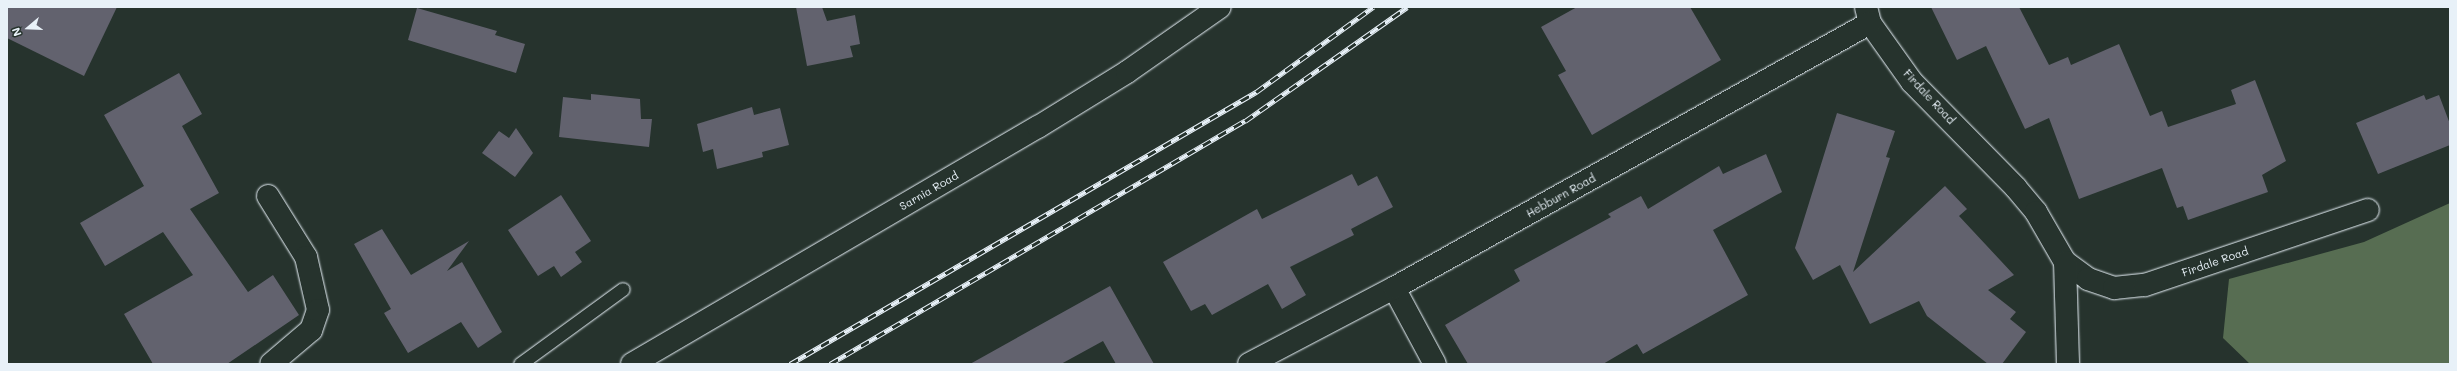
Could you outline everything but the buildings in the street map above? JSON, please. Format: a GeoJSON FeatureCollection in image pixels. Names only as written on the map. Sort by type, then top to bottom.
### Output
{"type":"FeatureCollection","features":[{"type":"Feature","properties":{"kind":"street","name":"Sarnia Road"},"geometry":{"type":"LineString","coordinates":[[632,364],[1038,127],[1127,72],[1220,7]]}},
{"type":"Feature","properties":{"kind":"street","name":"Firdale Road"},"geometry":{"type":"LineString","coordinates":[[1868,15],[1912,82],[2016,188],[2036,212],[2066,262],[2088,279],[2114,288],[2145,285],[2368,210]]}},
{"type":"Feature","properties":{"kind":"street","name":"Hebburn Road"},"geometry":{"type":"LineString","coordinates":[[1249,364],[1394,288],[1868,15]]}},
{"type":"Feature","properties":{"kind":"street"},"geometry":{"type":"LineString","coordinates":[[268,196],[306,257],[318,310],[310,330],[271,364]]}},
{"type":"Feature","properties":{"kind":"street","name":"Firdale Road"},"geometry":{"type":"LineString","coordinates":[[2066,262],[2068,364]]}},
{"type":"Feature","properties":{"kind":"street"},"geometry":{"type":"LineString","coordinates":[[1394,288],[1435,364]]}},
{"type":"Feature","properties":{"kind":"lane"},"geometry":{"type":"LineString","coordinates":[[520,364],[623,289]]}},
{"type":"Feature","properties":{"kind":"green space"},"geometry":{"type":"Polygon","coordinates":[[[2450,203],[2450,364],[2250,364],[2223,338],[2229,279],[2364,242],[2450,203]]]}},
{"type":"Feature","properties":{"kind":"railway"},"geometry":{"type":"LineString","coordinates":[[790,364],[1256,92],[1373,7]]}},
{"type":"Feature","properties":{"kind":"railway"},"geometry":{"type":"LineString","coordinates":[[830,364],[1245,121],[1407,7]]}}]}
